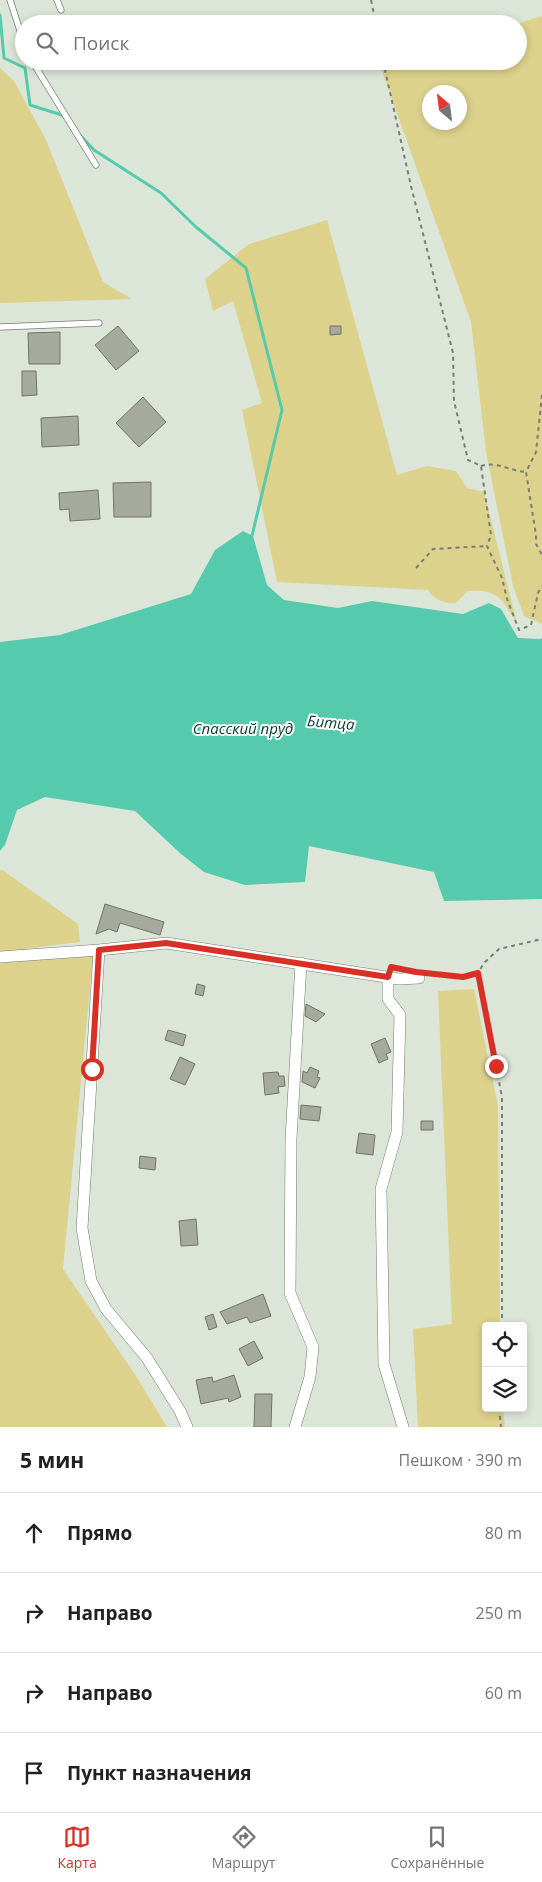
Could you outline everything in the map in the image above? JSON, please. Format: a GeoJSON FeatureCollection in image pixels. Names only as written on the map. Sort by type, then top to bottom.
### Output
{"type":"FeatureCollection","features":[{"type":"Feature","properties":{"kind":"street"},"geometry":{"type":"LineString","coordinates":[[0,957],[166,943],[399,979],[421,975]]}},
{"type":"Feature","properties":{"kind":"street"},"geometry":{"type":"LineString","coordinates":[[99,950],[82,1228],[91,1281],[106,1309],[147,1358],[180,1411],[187,1427]]}},
{"type":"Feature","properties":{"kind":"street"},"geometry":{"type":"LineString","coordinates":[[295,1427],[310,1377],[313,1347],[290,1293],[291,1139],[301,964]]}},
{"type":"Feature","properties":{"kind":"street"},"geometry":{"type":"LineString","coordinates":[[388,977],[388,999],[400,1015],[397,1132],[381,1189],[384,1364],[404,1427]]}},
{"type":"Feature","properties":{"kind":"lane"},"geometry":{"type":"LineString","coordinates":[[10,0],[15,15]]}},
{"type":"Feature","properties":{"kind":"lane"},"geometry":{"type":"LineString","coordinates":[[57,0],[61,10]]}},
{"type":"Feature","properties":{"kind":"lane"},"geometry":{"type":"LineString","coordinates":[[38,70],[96,165]]}},
{"type":"Feature","properties":{"kind":"lane"},"geometry":{"type":"LineString","coordinates":[[0,327],[99,323]]}},
{"type":"Feature","properties":{"kind":"path"},"geometry":{"type":"LineString","coordinates":[[371,0],[374,15]]}},
{"type":"Feature","properties":{"kind":"path"},"geometry":{"type":"LineString","coordinates":[[385,70],[410,186],[453,354],[454,401],[468,460],[481,466],[490,464],[515,472],[526,472]]}},
{"type":"Feature","properties":{"kind":"path"},"geometry":{"type":"LineString","coordinates":[[542,395],[536,452],[526,472],[536,544],[542,555]]}},
{"type":"Feature","properties":{"kind":"path"},"geometry":{"type":"LineString","coordinates":[[481,466],[491,535],[487,546],[502,578],[507,599],[519,630],[531,625],[538,593],[542,586]]}},
{"type":"Feature","properties":{"kind":"path"},"geometry":{"type":"LineString","coordinates":[[416,568],[433,550],[487,546]]}},
{"type":"Feature","properties":{"kind":"path"},"geometry":{"type":"LineString","coordinates":[[502,1322],[502,1098],[478,973],[484,963],[499,949],[542,938]]}},
{"type":"Feature","properties":{"kind":"path"},"geometry":{"type":"LineString","coordinates":[[421,975],[463,977],[478,973]]}},
{"type":"Feature","properties":{"kind":"path"},"geometry":{"type":"LineString","coordinates":[[499,1412],[501,1427]]}},
{"type":"Feature","properties":{"kind":"shaded area"},"geometry":{"type":"Polygon","coordinates":[[[542,16],[542,624],[524,616],[513,586],[486,452],[471,322],[382,70],[527,70],[527,21],[542,16]]]}},
{"type":"Feature","properties":{"kind":"shaded area"},"geometry":{"type":"Polygon","coordinates":[[[0,68],[14,81],[46,140],[103,282],[132,299],[0,303],[0,68]]]}},
{"type":"Feature","properties":{"kind":"shaded area"},"geometry":{"type":"Polygon","coordinates":[[[327,220],[397,475],[427,466],[456,471],[467,488],[484,492],[517,623],[503,602],[487,592],[468,591],[456,603],[452,603],[437,599],[428,590],[277,582],[242,410],[262,403],[233,301],[213,311],[205,279],[249,244],[327,220]]]}},
{"type":"Feature","properties":{"kind":"shaded area"},"geometry":{"type":"Polygon","coordinates":[[[1,869],[78,924],[80,942],[0,952],[1,869]]]}},
{"type":"Feature","properties":{"kind":"shaded area"},"geometry":{"type":"Polygon","coordinates":[[[94,946],[63,1269],[136,1376],[167,1427],[0,1427],[0,960],[94,946]]]}},
{"type":"Feature","properties":{"kind":"shaded area"},"geometry":{"type":"Polygon","coordinates":[[[474,989],[498,1106],[500,1322],[482,1322],[482,1412],[503,1412],[505,1427],[418,1427],[413,1329],[452,1324],[438,991],[474,989]]]}},
{"type":"Feature","properties":{"kind":"water","name":"Спасский пруд"},"geometry":{"type":"Polygon","coordinates":[[[243,531],[253,536],[267,585],[284,600],[338,608],[372,601],[463,614],[489,603],[501,609],[518,638],[542,638],[542,899],[444,901],[434,872],[309,846],[305,882],[245,885],[204,872],[181,854],[135,811],[45,797],[17,810],[5,845],[0,851],[0,642],[60,635],[191,594],[215,550],[243,531]]]}},
{"type":"Feature","properties":{"kind":"building"},"geometry":{"type":"Polygon","coordinates":[[[118,326],[139,351],[116,370],[95,345],[118,326]]]}},
{"type":"Feature","properties":{"kind":"building"},"geometry":{"type":"Polygon","coordinates":[[[330,326],[341,326],[341,334],[330,335],[330,326]]]}},
{"type":"Feature","properties":{"kind":"building"},"geometry":{"type":"Polygon","coordinates":[[[60,332],[60,364],[29,364],[28,333],[60,332]]]}},
{"type":"Feature","properties":{"kind":"building"},"geometry":{"type":"Polygon","coordinates":[[[22,371],[36,371],[37,395],[22,396],[22,371]]]}},
{"type":"Feature","properties":{"kind":"building"},"geometry":{"type":"Polygon","coordinates":[[[143,397],[166,422],[139,447],[116,423],[143,397]]]}},
{"type":"Feature","properties":{"kind":"building"},"geometry":{"type":"Polygon","coordinates":[[[78,416],[79,445],[42,447],[41,418],[78,416]]]}},
{"type":"Feature","properties":{"kind":"building"},"geometry":{"type":"Polygon","coordinates":[[[151,482],[151,517],[114,517],[113,483],[151,482]]]}},
{"type":"Feature","properties":{"kind":"building"},"geometry":{"type":"Polygon","coordinates":[[[98,490],[100,519],[70,521],[69,509],[60,510],[59,493],[98,490]]]}},
{"type":"Feature","properties":{"kind":"building"},"geometry":{"type":"Polygon","coordinates":[[[105,904],[164,922],[160,935],[120,923],[117,932],[109,929],[96,934],[105,904]]]}},
{"type":"Feature","properties":{"kind":"building"},"geometry":{"type":"Polygon","coordinates":[[[197,984],[205,986],[203,996],[195,994],[197,984]]]}},
{"type":"Feature","properties":{"kind":"building"},"geometry":{"type":"Polygon","coordinates":[[[306,1004],[325,1014],[316,1022],[305,1016],[306,1004]]]}},
{"type":"Feature","properties":{"kind":"building"},"geometry":{"type":"Polygon","coordinates":[[[168,1030],[186,1035],[183,1046],[165,1040],[168,1030]]]}},
{"type":"Feature","properties":{"kind":"building"},"geometry":{"type":"Polygon","coordinates":[[[385,1038],[391,1052],[386,1054],[388,1059],[379,1063],[371,1044],[385,1038]]]}},
{"type":"Feature","properties":{"kind":"building"},"geometry":{"type":"Polygon","coordinates":[[[180,1057],[195,1064],[185,1085],[170,1079],[180,1057]]]}},
{"type":"Feature","properties":{"kind":"building"},"geometry":{"type":"Polygon","coordinates":[[[310,1067],[319,1071],[317,1077],[320,1078],[315,1088],[302,1082],[303,1071],[307,1073],[310,1067]]]}},
{"type":"Feature","properties":{"kind":"building"},"geometry":{"type":"Polygon","coordinates":[[[278,1072],[279,1076],[284,1076],[285,1086],[278,1087],[279,1093],[265,1095],[263,1073],[278,1072]]]}},
{"type":"Feature","properties":{"kind":"building"},"geometry":{"type":"Polygon","coordinates":[[[301,1105],[321,1107],[319,1121],[300,1119],[301,1105]]]}},
{"type":"Feature","properties":{"kind":"building"},"geometry":{"type":"Polygon","coordinates":[[[421,1121],[433,1121],[433,1130],[421,1130],[421,1121]]]}},
{"type":"Feature","properties":{"kind":"building"},"geometry":{"type":"Polygon","coordinates":[[[359,1133],[375,1135],[373,1155],[356,1153],[359,1133]]]}},
{"type":"Feature","properties":{"kind":"building"},"geometry":{"type":"Polygon","coordinates":[[[140,1156],[156,1158],[155,1170],[139,1168],[140,1156]]]}},
{"type":"Feature","properties":{"kind":"building"},"geometry":{"type":"Polygon","coordinates":[[[196,1219],[198,1245],[181,1246],[179,1221],[196,1219]]]}},
{"type":"Feature","properties":{"kind":"building"},"geometry":{"type":"Polygon","coordinates":[[[263,1294],[271,1316],[250,1323],[247,1317],[227,1324],[220,1312],[263,1294]]]}},
{"type":"Feature","properties":{"kind":"building"},"geometry":{"type":"Polygon","coordinates":[[[213,1314],[217,1327],[209,1330],[205,1317],[213,1314]]]}},
{"type":"Feature","properties":{"kind":"building"},"geometry":{"type":"Polygon","coordinates":[[[254,1341],[263,1358],[248,1366],[239,1349],[254,1341]]]}},
{"type":"Feature","properties":{"kind":"building"},"geometry":{"type":"Polygon","coordinates":[[[234,1375],[241,1397],[229,1402],[228,1398],[201,1404],[196,1380],[212,1377],[213,1382],[234,1375]]]}},
{"type":"Feature","properties":{"kind":"building"},"geometry":{"type":"Polygon","coordinates":[[[255,1394],[272,1394],[271,1427],[254,1427],[255,1394]]]}},
{"type":"Feature","properties":{"kind":"waterway"},"geometry":{"type":"LineString","coordinates":[[0,15],[4,58],[15,63]]}},
{"type":"Feature","properties":{"kind":"waterway"},"geometry":{"type":"LineString","coordinates":[[25,70],[30,105],[62,115],[65,118]]}},
{"type":"Feature","properties":{"kind":"waterway"},"geometry":{"type":"LineString","coordinates":[[80,135],[94,150],[161,193],[196,227],[246,268],[282,410],[251,540]]}},
{"type":"Feature","properties":{"kind":"route"},"geometry":{"type":"LineString","coordinates":[[92,1069],[99,950],[166,943],[388,977],[391,967],[416,972],[463,977],[478,973],[496,1066]]}},
{"type":"Feature","properties":{"kind":"water label","name":"Битца"},"geometry":{"type":"Point","coordinates":[331,722]}}]}
